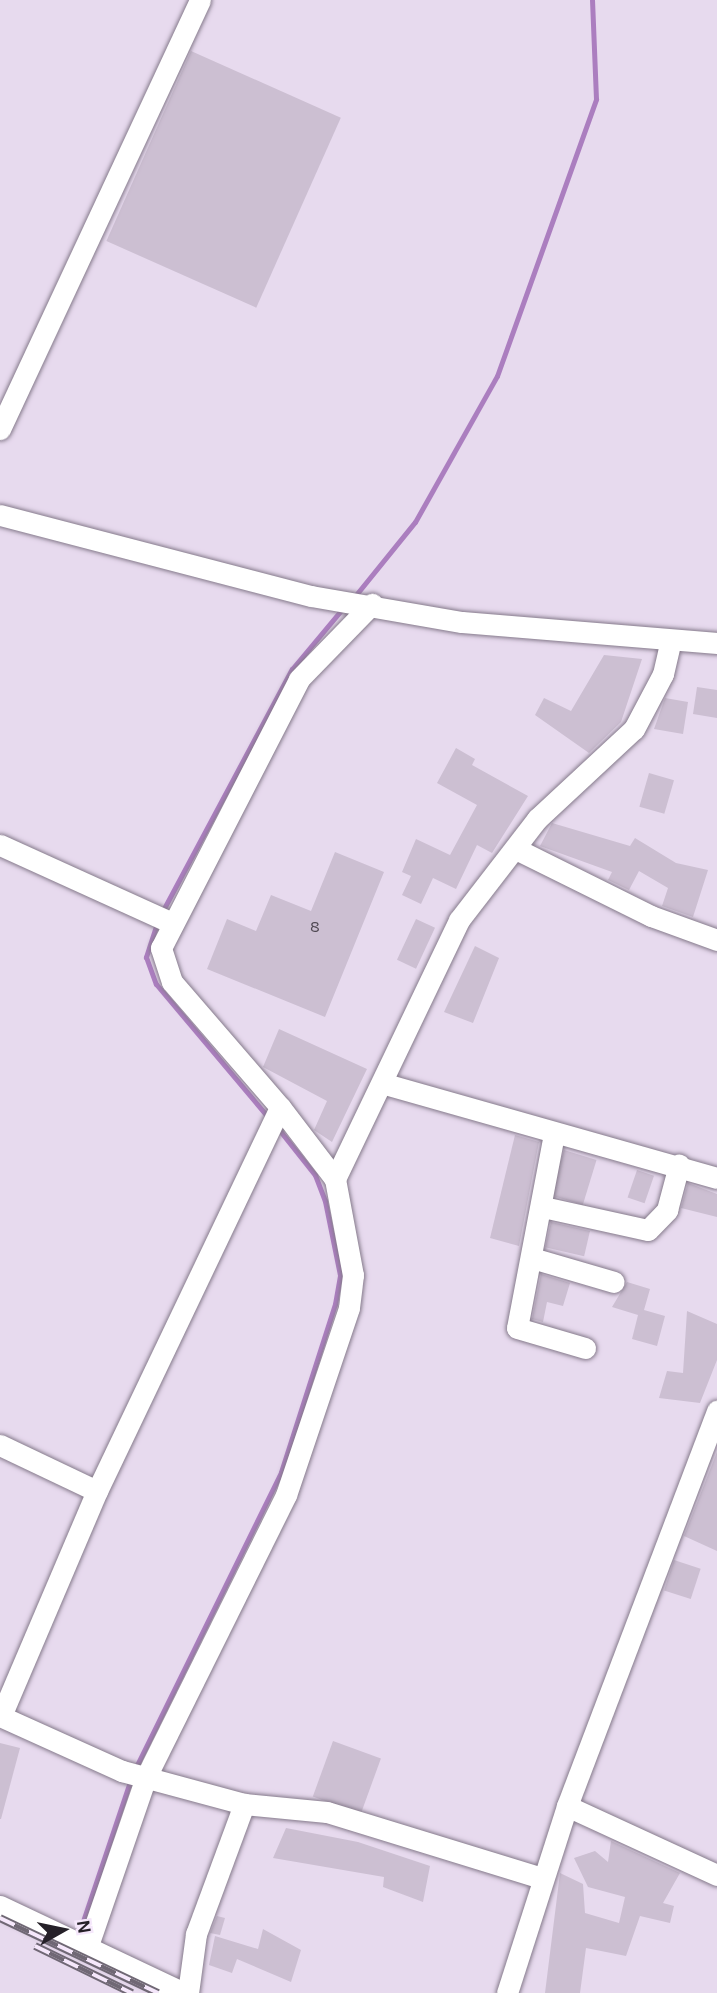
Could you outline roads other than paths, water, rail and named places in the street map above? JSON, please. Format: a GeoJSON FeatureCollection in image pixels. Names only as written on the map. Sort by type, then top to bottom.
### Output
{"type":"FeatureCollection","features":[{"type":"Feature","properties":{"kind":"street"},"geometry":{"type":"LineString","coordinates":[[0,429],[200,0]]}},
{"type":"Feature","properties":{"kind":"street"},"geometry":{"type":"LineString","coordinates":[[0,515],[163,561],[462,622],[670,643],[717,643]]}},
{"type":"Feature","properties":{"kind":"street"},"geometry":{"type":"LineString","coordinates":[[87,1948],[136,1774],[286,1495],[349,1308],[354,1275],[335,1179],[275,1118],[172,982],[162,948],[163,920],[299,679],[369,604]]}},
{"type":"Feature","properties":{"kind":"street"},"geometry":{"type":"LineString","coordinates":[[335,1179],[385,1084],[445,944],[537,819],[634,729],[663,674],[670,643]]}},
{"type":"Feature","properties":{"kind":"street"},"geometry":{"type":"LineString","coordinates":[[0,845],[163,920]]}},
{"type":"Feature","properties":{"kind":"street"},"geometry":{"type":"LineString","coordinates":[[516,849],[717,940]]}},
{"type":"Feature","properties":{"kind":"street"},"geometry":{"type":"LineString","coordinates":[[385,1084],[554,1134],[679,1165],[717,1178]]}},
{"type":"Feature","properties":{"kind":"street"},"geometry":{"type":"LineString","coordinates":[[275,1118],[97,1491],[1,1716],[136,1774],[244,1804],[327,1812],[542,1878]]}},
{"type":"Feature","properties":{"kind":"street"},"geometry":{"type":"LineString","coordinates":[[554,1134],[543,1208],[517,1328],[585,1348]]}},
{"type":"Feature","properties":{"kind":"street"},"geometry":{"type":"LineString","coordinates":[[543,1208],[648,1230],[667,1210],[679,1165]]}},
{"type":"Feature","properties":{"kind":"street"},"geometry":{"type":"LineString","coordinates":[[532,1258],[614,1282]]}},
{"type":"Feature","properties":{"kind":"street"},"geometry":{"type":"LineString","coordinates":[[506,1993],[567,1806],[717,1411]]}},
{"type":"Feature","properties":{"kind":"street"},"geometry":{"type":"LineString","coordinates":[[0,1445],[97,1491]]}},
{"type":"Feature","properties":{"kind":"street"},"geometry":{"type":"LineString","coordinates":[[0,1906],[186,1993],[196,1934],[244,1804]]}},
{"type":"Feature","properties":{"kind":"street"},"geometry":{"type":"LineString","coordinates":[[567,1806],[717,1875]]}},
{"type":"Feature","properties":{"kind":"waterway"},"geometry":{"type":"LineString","coordinates":[[355,596],[415,522],[497,376],[596,99],[592,0]]}},
{"type":"Feature","properties":{"kind":"waterway"},"geometry":{"type":"LineString","coordinates":[[161,914],[292,669],[343,608]]}},
{"type":"Feature","properties":{"kind":"waterway"},"geometry":{"type":"LineString","coordinates":[[157,923],[146,957],[156,984],[268,1117]]}},
{"type":"Feature","properties":{"kind":"waterway"},"geometry":{"type":"LineString","coordinates":[[135,1769],[281,1472],[335,1304],[340,1275],[325,1201],[315,1175],[277,1127]]}},
{"type":"Feature","properties":{"kind":"waterway"},"geometry":{"type":"LineString","coordinates":[[81,1927],[131,1778]]}},
{"type":"Feature","properties":{"kind":"railway"},"geometry":{"type":"LineString","coordinates":[[0,1918],[158,1993]]}},
{"type":"Feature","properties":{"kind":"railway"},"geometry":{"type":"LineString","coordinates":[[35,1946],[132,1993]]}}]}
